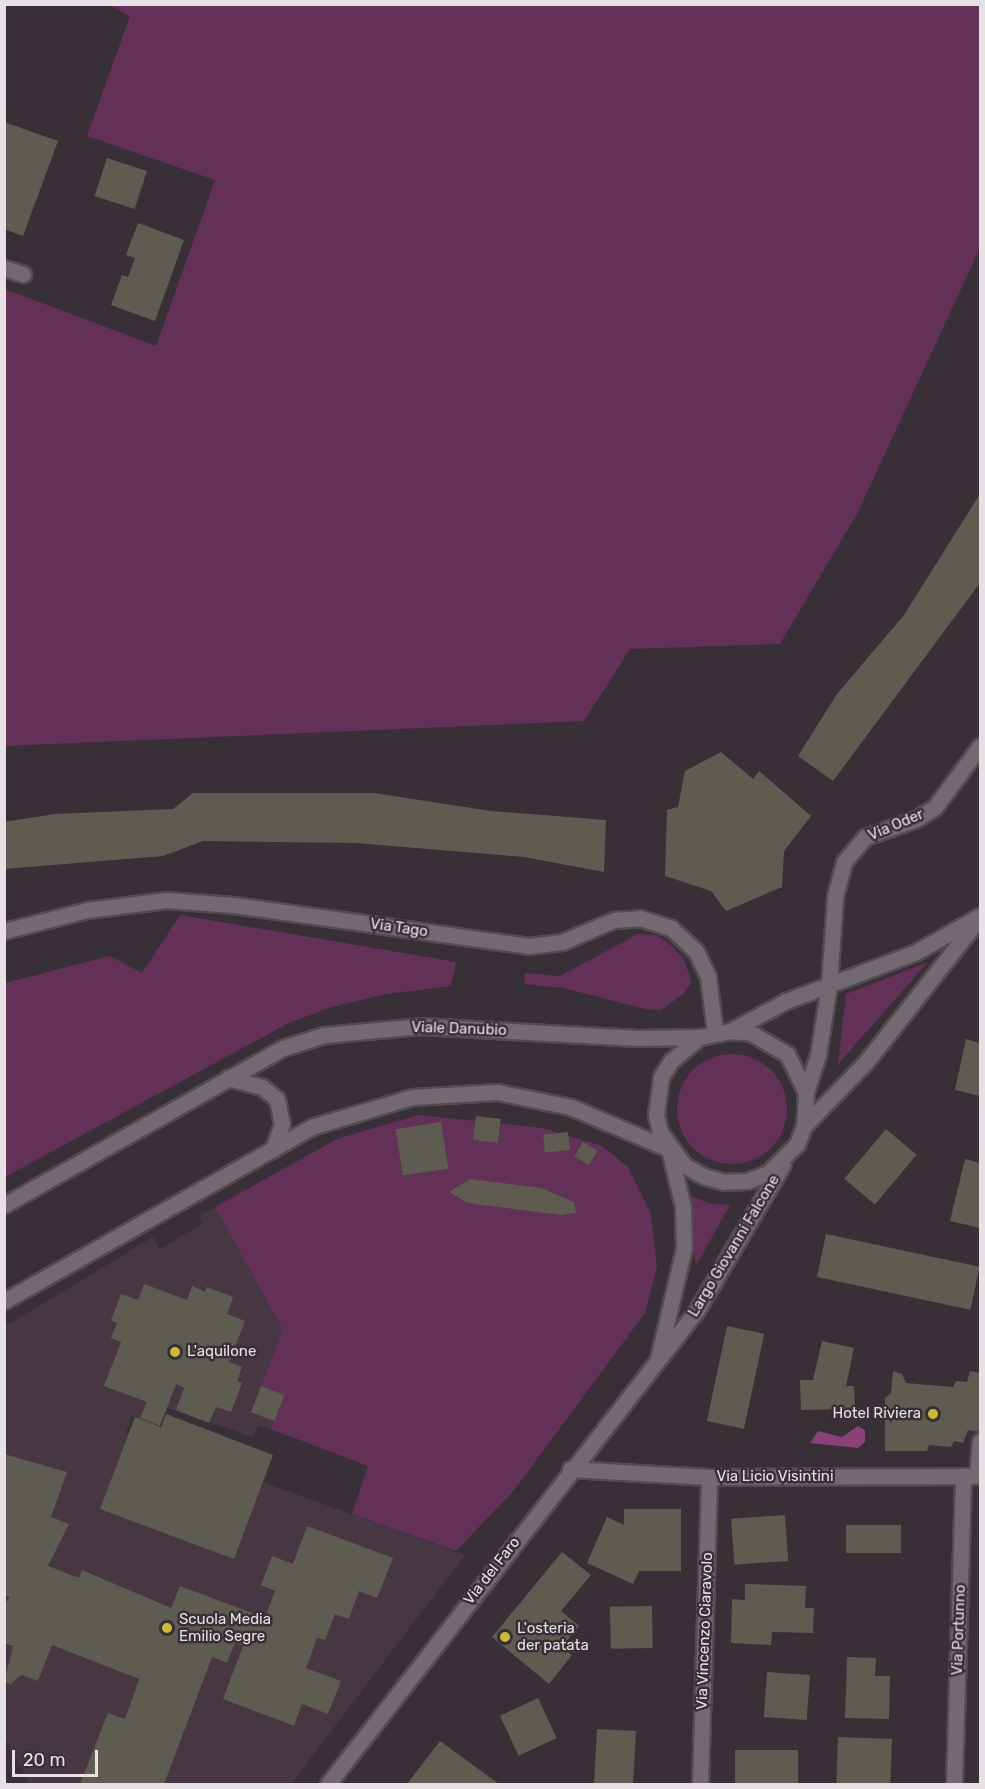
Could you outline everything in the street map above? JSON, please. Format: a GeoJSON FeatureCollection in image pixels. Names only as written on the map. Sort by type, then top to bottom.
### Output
{"type":"FeatureCollection","features":[{"type":"Feature","properties":{"kind":"street"},"geometry":{"type":"LineString","coordinates":[[4,268],[23,274]]}},
{"type":"Feature","properties":{"kind":"street","name":"Via Oder"},"geometry":{"type":"LineString","coordinates":[[829,985],[835,896],[849,851],[865,837],[916,819],[935,807],[981,746]]}},
{"type":"Feature","properties":{"kind":"street","name":"Via Tago"},"geometry":{"type":"LineString","coordinates":[[4,931],[87,910],[166,900],[234,905],[529,946],[562,942],[614,920],[640,918],[671,928],[696,951],[708,976],[715,1033]]}},
{"type":"Feature","properties":{"kind":"street","name":"Largo Giovanni Falcone"},"geometry":{"type":"LineString","coordinates":[[658,1359],[684,1248],[683,1207],[669,1149],[656,1114],[659,1086],[670,1061],[715,1033],[772,1007],[914,953],[981,916]]}},
{"type":"Feature","properties":{"kind":"street","name":"Largo Giovanni Falcone"},"geometry":{"type":"LineString","coordinates":[[658,1359],[710,1291],[804,1126],[866,1062],[981,916]]}},
{"type":"Feature","properties":{"kind":"street","name":"Largo Giovanni Falcone"},"geometry":{"type":"LineString","coordinates":[[804,1126],[806,1092],[816,1065],[829,985]]}},
{"type":"Feature","properties":{"kind":"street","name":"Viale Danubio"},"geometry":{"type":"LineString","coordinates":[[4,1205],[228,1078],[296,1043],[368,1029],[421,1026],[627,1038],[715,1033]]}},
{"type":"Feature","properties":{"kind":"street","name":"Largo Giovanni Falcone"},"geometry":{"type":"LineString","coordinates":[[715,1033],[751,1033],[787,1054],[806,1092]]}},
{"type":"Feature","properties":{"kind":"street"},"geometry":{"type":"LineString","coordinates":[[228,1078],[262,1087],[277,1099],[282,1124],[273,1149]]}},
{"type":"Feature","properties":{"kind":"street"},"geometry":{"type":"LineString","coordinates":[[4,1301],[311,1128],[383,1103],[434,1094],[478,1091],[528,1096],[571,1107],[669,1149]]}},
{"type":"Feature","properties":{"kind":"street","name":"Largo Giovanni Falcone"},"geometry":{"type":"LineString","coordinates":[[669,1149],[684,1165],[724,1182],[747,1180],[768,1173],[785,1159]]}},
{"type":"Feature","properties":{"kind":"street","name":"Via del Faro"},"geometry":{"type":"LineString","coordinates":[[328,1785],[570,1469],[658,1359]]}},
{"type":"Feature","properties":{"kind":"street","name":"Via Portunno"},"geometry":{"type":"LineString","coordinates":[[954,1785],[974,1476],[981,1441]]}},
{"type":"Feature","properties":{"kind":"street","name":"Via Licio Visintini"},"geometry":{"type":"LineString","coordinates":[[570,1469],[709,1477],[974,1476]]}},
{"type":"Feature","properties":{"kind":"street","name":"Via Vincenzo Ciaravolo"},"geometry":{"type":"LineString","coordinates":[[700,1785],[709,1477]]}},
{"type":"Feature","properties":{"kind":"shaded area"},"geometry":{"type":"Polygon","coordinates":[[[109,5],[980,5],[980,248],[858,512],[780,644],[630,649],[584,721],[5,746],[5,289],[156,346],[215,180],[87,136],[130,16],[109,5]]]}},
{"type":"Feature","properties":{"kind":"shaded area"},"geometry":{"type":"Polygon","coordinates":[[[180,915],[456,962],[451,986],[386,994],[328,1008],[287,1024],[5,1177],[5,983],[110,956],[142,973],[180,915]]]}},
{"type":"Feature","properties":{"kind":"shaded area"},"geometry":{"type":"Polygon","coordinates":[[[638,934],[657,935],[671,945],[683,958],[689,974],[691,983],[683,994],[661,1010],[645,1009],[563,988],[524,984],[525,973],[560,976],[638,934]]]}},
{"type":"Feature","properties":{"kind":"shaded area"},"geometry":{"type":"Polygon","coordinates":[[[928,962],[838,1064],[846,994],[928,962]]]}},
{"type":"Feature","properties":{"kind":"shaded area"},"geometry":{"type":"Polygon","coordinates":[[[732,1054],[753,1058],[771,1070],[783,1088],[787,1109],[783,1130],[771,1148],[753,1160],[732,1164],[711,1160],[693,1148],[681,1130],[677,1109],[681,1088],[693,1070],[711,1058],[732,1054]]]}},
{"type":"Feature","properties":{"kind":"shaded area"},"geometry":{"type":"Polygon","coordinates":[[[418,1115],[543,1128],[602,1146],[628,1167],[651,1214],[657,1267],[645,1313],[515,1489],[456,1551],[352,1514],[368,1466],[271,1429],[284,1396],[261,1386],[283,1330],[215,1207],[337,1139],[418,1115]]]}},
{"type":"Feature","properties":{"kind":"shaded area"},"geometry":{"type":"Polygon","coordinates":[[[687,1194],[708,1203],[730,1205],[696,1266],[687,1194]]]}},
{"type":"Feature","properties":{"kind":"shaded area"},"geometry":{"type":"Polygon","coordinates":[[[215,1207],[283,1330],[307,1442],[258,1425],[253,1437],[167,1408],[160,1426],[132,1416],[126,1433],[465,1555],[291,1784],[30,1784],[5,1738],[4,1327],[153,1237],[160,1249],[202,1224],[199,1216],[215,1207]]]}},
{"type":"Feature","properties":{"kind":"shaded area"},"geometry":{"type":"Polygon","coordinates":[[[858,1426],[865,1430],[865,1442],[858,1448],[810,1443],[818,1431],[842,1437],[858,1426]]]}},
{"type":"Feature","properties":{"kind":"building"},"geometry":{"type":"Polygon","coordinates":[[[4,122],[58,141],[23,236],[4,229],[4,122]]]}},
{"type":"Feature","properties":{"kind":"building"},"geometry":{"type":"Polygon","coordinates":[[[107,158],[147,171],[135,209],[95,196],[107,158]]]}},
{"type":"Feature","properties":{"kind":"building"},"geometry":{"type":"Polygon","coordinates":[[[138,223],[184,240],[155,321],[111,305],[122,275],[128,277],[135,258],[126,255],[138,223]]]}},
{"type":"Feature","properties":{"kind":"building"},"geometry":{"type":"Polygon","coordinates":[[[980,494],[980,583],[833,781],[798,756],[837,694],[904,615],[980,494]]]}},
{"type":"Feature","properties":{"kind":"building"},"geometry":{"type":"Polygon","coordinates":[[[721,752],[753,779],[759,771],[811,816],[784,851],[782,887],[726,911],[711,891],[665,876],[667,810],[678,807],[685,771],[721,752]]]}},
{"type":"Feature","properties":{"kind":"building"},"geometry":{"type":"Polygon","coordinates":[[[193,793],[374,793],[491,811],[606,820],[604,872],[524,857],[355,843],[203,841],[163,856],[4,869],[4,822],[55,814],[173,809],[193,793]]]}},
{"type":"Feature","properties":{"kind":"building"},"geometry":{"type":"Polygon","coordinates":[[[966,1039],[980,1043],[980,1096],[955,1090],[966,1039]]]}},
{"type":"Feature","properties":{"kind":"building"},"geometry":{"type":"Polygon","coordinates":[[[476,1116],[501,1119],[498,1143],[473,1140],[476,1116]]]}},
{"type":"Feature","properties":{"kind":"building"},"geometry":{"type":"Polygon","coordinates":[[[441,1122],[448,1168],[403,1176],[396,1129],[441,1122]]]}},
{"type":"Feature","properties":{"kind":"building"},"geometry":{"type":"Polygon","coordinates":[[[886,1129],[917,1155],[875,1205],[844,1179],[886,1129]]]}},
{"type":"Feature","properties":{"kind":"building"},"geometry":{"type":"Polygon","coordinates":[[[568,1132],[570,1150],[545,1153],[543,1135],[568,1132]]]}},
{"type":"Feature","properties":{"kind":"building"},"geometry":{"type":"Polygon","coordinates":[[[583,1142],[598,1151],[589,1165],[574,1157],[583,1142]]]}},
{"type":"Feature","properties":{"kind":"building"},"geometry":{"type":"Polygon","coordinates":[[[965,1159],[980,1163],[980,1228],[950,1221],[965,1159]]]}},
{"type":"Feature","properties":{"kind":"building"},"geometry":{"type":"Polygon","coordinates":[[[470,1179],[541,1188],[574,1202],[576,1213],[561,1215],[468,1203],[449,1192],[470,1179]]]}},
{"type":"Feature","properties":{"kind":"building"},"geometry":{"type":"Polygon","coordinates":[[[826,1234],[980,1267],[970,1310],[817,1277],[826,1234]]]}},
{"type":"Feature","properties":{"kind":"building","name":"L'aquilone"},"geometry":{"type":"Polygon","coordinates":[[[144,1284],[187,1300],[192,1286],[205,1292],[207,1287],[233,1297],[227,1314],[245,1321],[229,1362],[242,1367],[237,1381],[242,1383],[231,1412],[216,1407],[209,1423],[176,1410],[184,1388],[176,1384],[160,1426],[140,1418],[147,1402],[104,1386],[121,1342],[111,1338],[117,1323],[111,1320],[121,1294],[138,1300],[144,1284]]]}},
{"type":"Feature","properties":{"kind":"building"},"geometry":{"type":"Polygon","coordinates":[[[727,1326],[764,1334],[744,1429],[707,1421],[727,1326]]]}},
{"type":"Feature","properties":{"kind":"building"},"geometry":{"type":"Polygon","coordinates":[[[822,1341],[854,1348],[846,1386],[854,1386],[855,1409],[801,1410],[800,1380],[813,1380],[822,1341]]]}},
{"type":"Feature","properties":{"kind":"building","name":"Hotel Riviera"},"geometry":{"type":"Polygon","coordinates":[[[893,1371],[902,1374],[906,1383],[953,1387],[956,1381],[967,1382],[970,1371],[980,1373],[980,1432],[968,1430],[963,1443],[954,1441],[951,1447],[929,1445],[927,1451],[885,1451],[885,1398],[891,1393],[893,1371]]]}},
{"type":"Feature","properties":{"kind":"building"},"geometry":{"type":"Polygon","coordinates":[[[261,1386],[284,1395],[274,1421],[251,1412],[261,1386]]]}},
{"type":"Feature","properties":{"kind":"building"},"geometry":{"type":"Polygon","coordinates":[[[166,1414],[273,1455],[234,1559],[100,1509],[135,1417],[161,1427],[166,1414]]]}},
{"type":"Feature","properties":{"kind":"building","name":"Scuola Media Emilio Segre"},"geometry":{"type":"Polygon","coordinates":[[[4,1454],[67,1472],[51,1517],[69,1524],[48,1566],[79,1578],[82,1570],[171,1608],[180,1586],[265,1618],[275,1591],[261,1585],[272,1556],[293,1564],[307,1526],[393,1558],[377,1598],[359,1591],[349,1619],[335,1614],[325,1640],[317,1638],[306,1668],[341,1681],[328,1714],[302,1704],[294,1726],[223,1699],[243,1646],[235,1643],[227,1663],[212,1657],[164,1784],[80,1784],[108,1713],[125,1719],[139,1679],[52,1645],[38,1681],[21,1675],[11,1684],[4,1682],[13,1646],[4,1643],[4,1605],[10,1597],[4,1595],[4,1454]]]}},
{"type":"Feature","properties":{"kind":"building"},"geometry":{"type":"Polygon","coordinates":[[[624,1509],[681,1509],[681,1571],[639,1571],[633,1584],[587,1563],[607,1517],[624,1525],[624,1509]]]}},
{"type":"Feature","properties":{"kind":"building"},"geometry":{"type":"Polygon","coordinates":[[[785,1515],[788,1561],[734,1565],[731,1519],[785,1515]]]}},
{"type":"Feature","properties":{"kind":"building"},"geometry":{"type":"Polygon","coordinates":[[[846,1525],[901,1525],[901,1553],[846,1553],[846,1525]]]}},
{"type":"Feature","properties":{"kind":"building"},"geometry":{"type":"Polygon","coordinates":[[[562,1552],[591,1575],[561,1611],[579,1626],[562,1647],[572,1655],[549,1684],[492,1637],[562,1552]]]}},
{"type":"Feature","properties":{"kind":"building"},"geometry":{"type":"Polygon","coordinates":[[[745,1584],[806,1586],[805,1608],[814,1608],[813,1633],[772,1632],[771,1645],[731,1643],[732,1599],[745,1600],[745,1584]]]}},
{"type":"Feature","properties":{"kind":"building"},"geometry":{"type":"Polygon","coordinates":[[[652,1606],[653,1648],[611,1649],[610,1607],[652,1606]]]}},
{"type":"Feature","properties":{"kind":"building"},"geometry":{"type":"Polygon","coordinates":[[[847,1657],[876,1658],[875,1676],[890,1676],[889,1719],[845,1718],[847,1657]]]}},
{"type":"Feature","properties":{"kind":"building"},"geometry":{"type":"Polygon","coordinates":[[[767,1672],[810,1675],[807,1720],[764,1717],[767,1672]]]}},
{"type":"Feature","properties":{"kind":"building"},"geometry":{"type":"Polygon","coordinates":[[[538,1698],[557,1738],[519,1756],[500,1716],[538,1698]]]}},
{"type":"Feature","properties":{"kind":"building"},"geometry":{"type":"Polygon","coordinates":[[[597,1729],[636,1731],[633,1784],[594,1784],[597,1729]]]}},
{"type":"Feature","properties":{"kind":"building"},"geometry":{"type":"Polygon","coordinates":[[[838,1737],[892,1739],[890,1784],[836,1784],[838,1737]]]}},
{"type":"Feature","properties":{"kind":"building"},"geometry":{"type":"Polygon","coordinates":[[[440,1741],[499,1784],[407,1784],[440,1741]]]}},
{"type":"Feature","properties":{"kind":"building"},"geometry":{"type":"Polygon","coordinates":[[[735,1750],[798,1750],[798,1784],[735,1784],[735,1750]]]}},
{"type":"Feature","properties":{"kind":"place","name":"L'aquilone"},"geometry":{"type":"Point","coordinates":[175,1352]}},
{"type":"Feature","properties":{"kind":"place","name":"Hotel Riviera"},"geometry":{"type":"Point","coordinates":[933,1414]}},
{"type":"Feature","properties":{"kind":"place","name":"Scuola Media Emilio Segre"},"geometry":{"type":"Point","coordinates":[167,1628]}},
{"type":"Feature","properties":{"kind":"place","name":"L'osteria der patata"},"geometry":{"type":"Point","coordinates":[505,1637]}}]}
